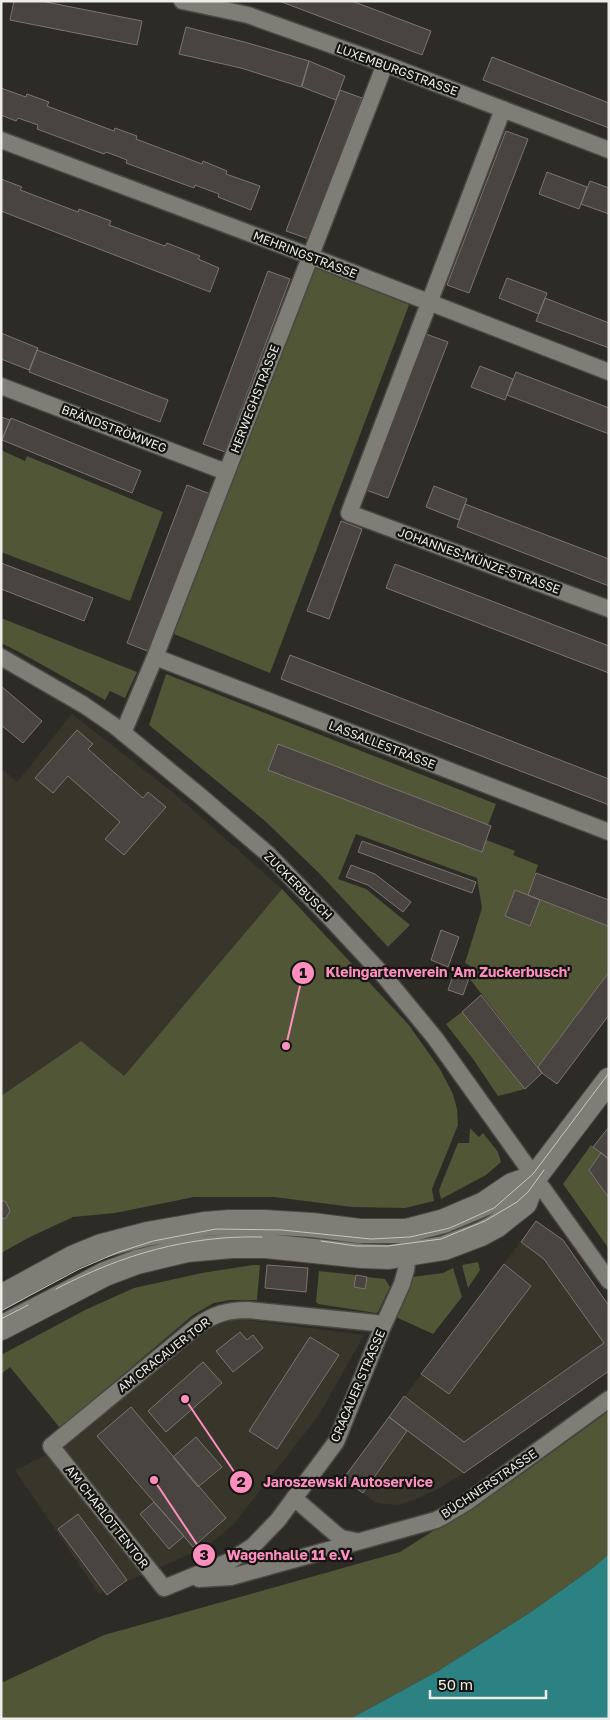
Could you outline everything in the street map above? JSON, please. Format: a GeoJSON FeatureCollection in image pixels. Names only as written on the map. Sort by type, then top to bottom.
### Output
{"type":"FeatureCollection","features":[{"type":"Feature","properties":{"kind":"main road"},"geometry":{"type":"LineString","coordinates":[[1,1328],[105,1274],[137,1262],[187,1250],[232,1246],[266,1246],[389,1257],[444,1248],[496,1226],[525,1204],[535,1177],[609,1080]]}},
{"type":"Feature","properties":{"kind":"main road"},"geometry":{"type":"LineString","coordinates":[[1,1296],[74,1257],[102,1246],[181,1228],[229,1222],[264,1222],[360,1231],[410,1230],[444,1222],[484,1204],[512,1185],[535,1177]]}},
{"type":"Feature","properties":{"kind":"street","name":"LUXEMBURGSTRASSE"},"geometry":{"type":"LineString","coordinates":[[182,1],[248,15],[385,64],[609,150]]}},
{"type":"Feature","properties":{"kind":"street","name":"HERWEGHSTRASSE"},"geometry":{"type":"LineString","coordinates":[[123,733],[155,657],[385,64]]}},
{"type":"Feature","properties":{"kind":"street"},"geometry":{"type":"LineString","coordinates":[[429,303],[503,109]]}},
{"type":"Feature","properties":{"kind":"street","name":"MEHRINGSTRASSE"},"geometry":{"type":"LineString","coordinates":[[1,140],[310,256],[609,372]]}},
{"type":"Feature","properties":{"kind":"street","name":"JOHANNES-MÜNZE-STRASSE"},"geometry":{"type":"LineString","coordinates":[[429,303],[349,513],[609,609]]}},
{"type":"Feature","properties":{"kind":"street","name":"BRÄNDSTRÖMWEG"},"geometry":{"type":"LineString","coordinates":[[1,386],[226,472]]}},
{"type":"Feature","properties":{"kind":"street","name":"ZUCKERBUSCH"},"geometry":{"type":"LineString","coordinates":[[1,657],[84,705],[123,733],[268,854],[384,976],[416,1015],[609,1281]]}},
{"type":"Feature","properties":{"kind":"street","name":"LASSALLESTRASSE"},"geometry":{"type":"LineString","coordinates":[[155,657],[609,832]]}},
{"type":"Feature","properties":{"kind":"street","name":"CRACAUER STRASSE"},"geometry":{"type":"LineString","coordinates":[[164,1588],[230,1561],[253,1546],[274,1525],[336,1442],[402,1284],[406,1270],[410,1230]]}},
{"type":"Feature","properties":{"kind":"street","name":"AM CRACAUER TOR"},"geometry":{"type":"LineString","coordinates":[[51,1446],[197,1326],[217,1313],[232,1310],[257,1311],[376,1323],[383,1326]]}},
{"type":"Feature","properties":{"kind":"street","name":"BÜCHNERSTRASSE"},"geometry":{"type":"LineString","coordinates":[[187,1579],[231,1577],[436,1520],[452,1512],[609,1399]]}},
{"type":"Feature","properties":{"kind":"street","name":"AM CHARLOTTENTOR"},"geometry":{"type":"LineString","coordinates":[[51,1446],[164,1588]]}},
{"type":"Feature","properties":{"kind":"street"},"geometry":{"type":"LineString","coordinates":[[294,1498],[334,1533],[342,1538],[356,1541]]}},
{"type":"Feature","properties":{"kind":"shaded area"},"geometry":{"type":"Polygon","coordinates":[[[72,714],[175,794],[282,889],[123,1077],[81,1041],[1,1096],[1,768],[17,782],[72,714]]]}},
{"type":"Feature","properties":{"kind":"shaded area"},"geometry":{"type":"Polygon","coordinates":[[[536,1221],[563,1240],[609,1306],[609,1371],[464,1473],[436,1490],[398,1505],[375,1502],[343,1479],[536,1221]]]}},
{"type":"Feature","properties":{"kind":"shaded area"},"geometry":{"type":"Polygon","coordinates":[[[223,1317],[364,1335],[319,1415],[234,1524],[206,1547],[99,1594],[15,1470],[51,1453],[223,1317]]]}},
{"type":"Feature","properties":{"kind":"green space"},"geometry":{"type":"Polygon","coordinates":[[[313,265],[409,305],[270,673],[174,634],[313,265]]]}},
{"type":"Feature","properties":{"kind":"green space"},"geometry":{"type":"Polygon","coordinates":[[[1,450],[25,461],[27,456],[163,512],[130,601],[1,552],[1,450]]]}},
{"type":"Feature","properties":{"kind":"green space"},"geometry":{"type":"Polygon","coordinates":[[[1,618],[137,672],[125,698],[110,691],[105,700],[1,643],[1,618]]]}},
{"type":"Feature","properties":{"kind":"green space"},"geometry":{"type":"Polygon","coordinates":[[[166,674],[496,804],[488,825],[278,744],[486,840],[515,851],[513,855],[538,865],[528,895],[515,891],[505,916],[530,926],[540,900],[609,925],[609,972],[538,1067],[469,978],[474,968],[465,963],[482,908],[477,878],[356,834],[338,879],[366,889],[410,925],[388,947],[318,872],[265,821],[149,725],[166,674]]]}},
{"type":"Feature","properties":{"kind":"green space"},"geometry":{"type":"Polygon","coordinates":[[[282,889],[408,1024],[440,1069],[453,1094],[457,1109],[458,1125],[432,1189],[434,1201],[405,1208],[352,1207],[274,1197],[194,1197],[115,1213],[73,1217],[1,1253],[1,1096],[81,1041],[124,1076],[282,889]]]}},
{"type":"Feature","properties":{"kind":"green space"},"geometry":{"type":"Polygon","coordinates":[[[462,1012],[525,1089],[498,1096],[446,1024],[462,1012]]]}},
{"type":"Feature","properties":{"kind":"green space"},"geometry":{"type":"Polygon","coordinates":[[[470,1128],[479,1137],[483,1133],[498,1152],[501,1162],[486,1175],[441,1199],[439,1190],[458,1143],[469,1143],[470,1128]]]}},
{"type":"Feature","properties":{"kind":"green space"},"geometry":{"type":"Polygon","coordinates":[[[591,1145],[601,1153],[589,1170],[609,1198],[609,1249],[563,1184],[591,1145]]]}},
{"type":"Feature","properties":{"kind":"green space"},"geometry":{"type":"Polygon","coordinates":[[[478,1262],[480,1270],[468,1288],[462,1265],[478,1262]]]}},
{"type":"Feature","properties":{"kind":"green space"},"geometry":{"type":"Polygon","coordinates":[[[260,1265],[257,1300],[230,1300],[214,1303],[193,1315],[60,1428],[10,1367],[1,1374],[1,1355],[85,1310],[134,1288],[202,1273],[260,1265]]]}},
{"type":"Feature","properties":{"kind":"green space"},"geometry":{"type":"Polygon","coordinates":[[[453,1268],[462,1297],[433,1334],[396,1317],[412,1277],[443,1273],[453,1268]]]}},
{"type":"Feature","properties":{"kind":"green space"},"geometry":{"type":"Polygon","coordinates":[[[319,1271],[356,1275],[354,1287],[365,1289],[367,1277],[385,1279],[390,1287],[376,1313],[318,1304],[316,1302],[319,1271]]]}},
{"type":"Feature","properties":{"kind":"green space"},"geometry":{"type":"Polygon","coordinates":[[[609,1411],[609,1554],[531,1612],[438,1671],[350,1719],[1,1719],[1,1683],[104,1635],[400,1552],[515,1479],[609,1411]]]}},
{"type":"Feature","properties":{"kind":"water"},"geometry":{"type":"Polygon","coordinates":[[[609,1554],[609,1719],[350,1719],[438,1671],[531,1612],[609,1554]]]}},
{"type":"Feature","properties":{"kind":"building"},"geometry":{"type":"Polygon","coordinates":[[[14,1],[41,1],[142,21],[137,45],[10,20],[14,1]]]}},
{"type":"Feature","properties":{"kind":"building"},"geometry":{"type":"Polygon","coordinates":[[[279,1],[352,1],[431,31],[422,55],[279,1]]]}},
{"type":"Feature","properties":{"kind":"building"},"geometry":{"type":"Polygon","coordinates":[[[186,27],[309,61],[301,87],[241,68],[179,54],[186,27]]]}},
{"type":"Feature","properties":{"kind":"building"},"geometry":{"type":"Polygon","coordinates":[[[492,57],[609,103],[609,128],[483,80],[492,57]]]}},
{"type":"Feature","properties":{"kind":"building"},"geometry":{"type":"Polygon","coordinates":[[[309,61],[345,76],[336,100],[302,87],[309,61]]]}},
{"type":"Feature","properties":{"kind":"building"},"geometry":{"type":"Polygon","coordinates":[[[1,88],[26,97],[27,94],[49,102],[47,106],[114,131],[115,128],[137,136],[136,139],[202,164],[203,161],[227,171],[226,174],[260,186],[251,210],[218,197],[219,194],[195,185],[194,188],[126,163],[127,160],[117,156],[106,152],[104,154],[37,129],[38,125],[18,118],[16,121],[1,115],[1,88]]]}},
{"type":"Feature","properties":{"kind":"building"},"geometry":{"type":"Polygon","coordinates":[[[340,90],[362,98],[309,239],[286,231],[340,90]]]}},
{"type":"Feature","properties":{"kind":"building"},"geometry":{"type":"Polygon","coordinates":[[[506,131],[528,139],[469,293],[447,285],[506,131]]]}},
{"type":"Feature","properties":{"kind":"building"},"geometry":{"type":"Polygon","coordinates":[[[547,172],[587,187],[579,209],[539,194],[547,172]]]}},
{"type":"Feature","properties":{"kind":"building"},"geometry":{"type":"Polygon","coordinates":[[[1,179],[22,187],[20,190],[78,212],[79,209],[111,221],[109,225],[162,245],[165,246],[167,243],[200,256],[198,259],[219,268],[210,292],[1,211],[1,179]]]}},
{"type":"Feature","properties":{"kind":"building"},"geometry":{"type":"Polygon","coordinates":[[[590,181],[609,188],[609,214],[581,204],[590,181]]]}},
{"type":"Feature","properties":{"kind":"building"},"geometry":{"type":"Polygon","coordinates":[[[268,271],[290,279],[225,452],[203,444],[268,271]]]}},
{"type":"Feature","properties":{"kind":"building"},"geometry":{"type":"Polygon","coordinates":[[[507,278],[547,293],[539,314],[499,298],[507,278]]]}},
{"type":"Feature","properties":{"kind":"building"},"geometry":{"type":"Polygon","coordinates":[[[545,298],[609,323],[609,348],[536,321],[545,298]]]}},
{"type":"Feature","properties":{"kind":"building"},"geometry":{"type":"Polygon","coordinates":[[[1,333],[38,348],[29,370],[1,359],[1,333]]]}},
{"type":"Feature","properties":{"kind":"building"},"geometry":{"type":"Polygon","coordinates":[[[426,334],[448,342],[388,498],[366,490],[426,334]]]}},
{"type":"Feature","properties":{"kind":"building"},"geometry":{"type":"Polygon","coordinates":[[[37,350],[168,400],[160,422],[29,372],[37,350]]]}},
{"type":"Feature","properties":{"kind":"building"},"geometry":{"type":"Polygon","coordinates":[[[480,366],[513,379],[505,400],[471,387],[480,366]]]}},
{"type":"Feature","properties":{"kind":"building"},"geometry":{"type":"Polygon","coordinates":[[[516,372],[609,408],[609,434],[507,395],[516,372]]]}},
{"type":"Feature","properties":{"kind":"building"},"geometry":{"type":"Polygon","coordinates":[[[1,417],[10,420],[1,442],[1,417]]]}},
{"type":"Feature","properties":{"kind":"building"},"geometry":{"type":"Polygon","coordinates":[[[11,418],[141,471],[132,493],[2,440],[11,418]]]}},
{"type":"Feature","properties":{"kind":"building"},"geometry":{"type":"Polygon","coordinates":[[[187,485],[210,494],[150,652],[127,643],[187,485]]]}},
{"type":"Feature","properties":{"kind":"building"},"geometry":{"type":"Polygon","coordinates":[[[434,486],[467,499],[459,520],[426,507],[434,486]]]}},
{"type":"Feature","properties":{"kind":"building"},"geometry":{"type":"Polygon","coordinates":[[[465,504],[609,559],[609,586],[457,527],[465,504]]]}},
{"type":"Feature","properties":{"kind":"building"},"geometry":{"type":"Polygon","coordinates":[[[341,521],[362,529],[329,619],[307,611],[341,521]]]}},
{"type":"Feature","properties":{"kind":"building"},"geometry":{"type":"Polygon","coordinates":[[[1,563],[93,598],[84,621],[1,589],[1,563]]]}},
{"type":"Feature","properties":{"kind":"building"},"geometry":{"type":"Polygon","coordinates":[[[395,564],[609,646],[609,673],[386,588],[395,564]]]}},
{"type":"Feature","properties":{"kind":"building"},"geometry":{"type":"Polygon","coordinates":[[[290,655],[609,779],[609,805],[281,679],[290,655]]]}},
{"type":"Feature","properties":{"kind":"building"},"geometry":{"type":"Polygon","coordinates":[[[1,686],[42,721],[23,743],[1,725],[1,686]]]}},
{"type":"Feature","properties":{"kind":"building"},"geometry":{"type":"Polygon","coordinates":[[[77,730],[93,744],[88,749],[143,798],[148,792],[166,807],[124,855],[105,839],[120,822],[68,776],[53,793],[35,778],[77,730]]]}},
{"type":"Feature","properties":{"kind":"building"},"geometry":{"type":"Polygon","coordinates":[[[278,744],[491,826],[482,852],[268,770],[278,744]]]}},
{"type":"Feature","properties":{"kind":"building"},"geometry":{"type":"Polygon","coordinates":[[[362,841],[476,882],[472,893],[358,852],[362,841]]]}},
{"type":"Feature","properties":{"kind":"building"},"geometry":{"type":"Polygon","coordinates":[[[351,865],[375,874],[411,902],[403,912],[368,885],[346,877],[351,865]]]}},
{"type":"Feature","properties":{"kind":"building"},"geometry":{"type":"Polygon","coordinates":[[[536,873],[609,900],[608,926],[528,895],[536,873]]]}},
{"type":"Feature","properties":{"kind":"building"},"geometry":{"type":"Polygon","coordinates":[[[515,890],[540,900],[530,926],[505,916],[515,890]]]}},
{"type":"Feature","properties":{"kind":"building"},"geometry":{"type":"Polygon","coordinates":[[[441,930],[459,937],[448,967],[431,960],[441,930]]]}},
{"type":"Feature","properties":{"kind":"building"},"geometry":{"type":"Polygon","coordinates":[[[609,972],[609,1015],[557,1084],[542,1073],[538,1067],[609,972]]]}},
{"type":"Feature","properties":{"kind":"building"},"geometry":{"type":"Polygon","coordinates":[[[454,973],[469,978],[463,995],[448,990],[454,973]]]}},
{"type":"Feature","properties":{"kind":"building"},"geometry":{"type":"Polygon","coordinates":[[[481,995],[542,1073],[525,1089],[462,1012],[481,995]]]}},
{"type":"Feature","properties":{"kind":"building"},"geometry":{"type":"Polygon","coordinates":[[[609,1127],[609,1159],[593,1147],[609,1127]]]}},
{"type":"Feature","properties":{"kind":"building"},"geometry":{"type":"Polygon","coordinates":[[[601,1153],[609,1159],[609,1198],[589,1170],[601,1153]]]}},
{"type":"Feature","properties":{"kind":"building"},"geometry":{"type":"Polygon","coordinates":[[[1,1200],[6,1202],[10,1211],[6,1218],[1,1219],[1,1200]]]}},
{"type":"Feature","properties":{"kind":"building"},"geometry":{"type":"Polygon","coordinates":[[[536,1221],[563,1240],[609,1306],[609,1371],[464,1473],[389,1417],[404,1396],[464,1442],[604,1343],[544,1259],[521,1242],[536,1221]]]}},
{"type":"Feature","properties":{"kind":"building"},"geometry":{"type":"Polygon","coordinates":[[[504,1264],[531,1286],[449,1394],[421,1374],[504,1264]]]}},
{"type":"Feature","properties":{"kind":"building"},"geometry":{"type":"Polygon","coordinates":[[[267,1265],[308,1268],[306,1292],[265,1288],[267,1265]]]}},
{"type":"Feature","properties":{"kind":"building"},"geometry":{"type":"Polygon","coordinates":[[[356,1275],[367,1277],[365,1289],[354,1287],[356,1275]]]}},
{"type":"Feature","properties":{"kind":"building"},"geometry":{"type":"Polygon","coordinates":[[[240,1332],[247,1340],[253,1335],[263,1348],[233,1372],[216,1351],[240,1332]]]}},
{"type":"Feature","properties":{"kind":"building"},"geometry":{"type":"Polygon","coordinates":[[[310,1337],[339,1355],[277,1449],[249,1431],[310,1337]]]}},
{"type":"Feature","properties":{"kind":"building"},"geometry":{"type":"Polygon","coordinates":[[[203,1362],[222,1383],[166,1432],[148,1411],[203,1362]]]}},
{"type":"Feature","properties":{"kind":"building"},"geometry":{"type":"Polygon","coordinates":[[[131,1407],[226,1518],[193,1547],[97,1436],[131,1407]]]}},
{"type":"Feature","properties":{"kind":"building"},"geometry":{"type":"Polygon","coordinates":[[[389,1417],[407,1431],[363,1493],[343,1479],[389,1417]]]}},
{"type":"Feature","properties":{"kind":"building"},"geometry":{"type":"Polygon","coordinates":[[[196,1437],[222,1467],[198,1487],[173,1457],[196,1437]]]}},
{"type":"Feature","properties":{"kind":"building"},"geometry":{"type":"Polygon","coordinates":[[[154,1502],[184,1536],[169,1549],[140,1514],[154,1502]]]}},
{"type":"Feature","properties":{"kind":"building"},"geometry":{"type":"Polygon","coordinates":[[[78,1514],[127,1580],[107,1595],[58,1529],[78,1514]]]}},
{"type":"Feature","properties":{"kind":"tram line"},"geometry":{"type":"LineString","coordinates":[[1,1311],[79,1269],[119,1252],[153,1241],[216,1229],[282,1230],[371,1239],[410,1237],[450,1228],[494,1208],[533,1174],[609,1073]]}},
{"type":"Feature","properties":{"kind":"tram line"},"geometry":{"type":"LineString","coordinates":[[321,1241],[356,1246],[388,1246],[441,1239],[485,1221],[517,1202],[528,1192],[544,1170]]}},
{"type":"Feature","properties":{"kind":"tram line"},"geometry":{"type":"LineString","coordinates":[[56,1289],[105,1266],[156,1250],[208,1240],[262,1237]]}},
{"type":"Feature","properties":{"kind":"tram line"},"geometry":{"type":"LineString","coordinates":[[1,1319],[28,1305]]}},
{"type":"Feature","properties":{"kind":"place","name":"Kleingartenverein 'Am Zuckerbusch'"},"geometry":{"type":"Point","coordinates":[286,1046]}},
{"type":"Feature","properties":{"kind":"place","name":"Jaroszewski Autoservice"},"geometry":{"type":"Point","coordinates":[185,1399]}},
{"type":"Feature","properties":{"kind":"place","name":"Wagenhalle 11 e.V."},"geometry":{"type":"Point","coordinates":[154,1480]}}]}
